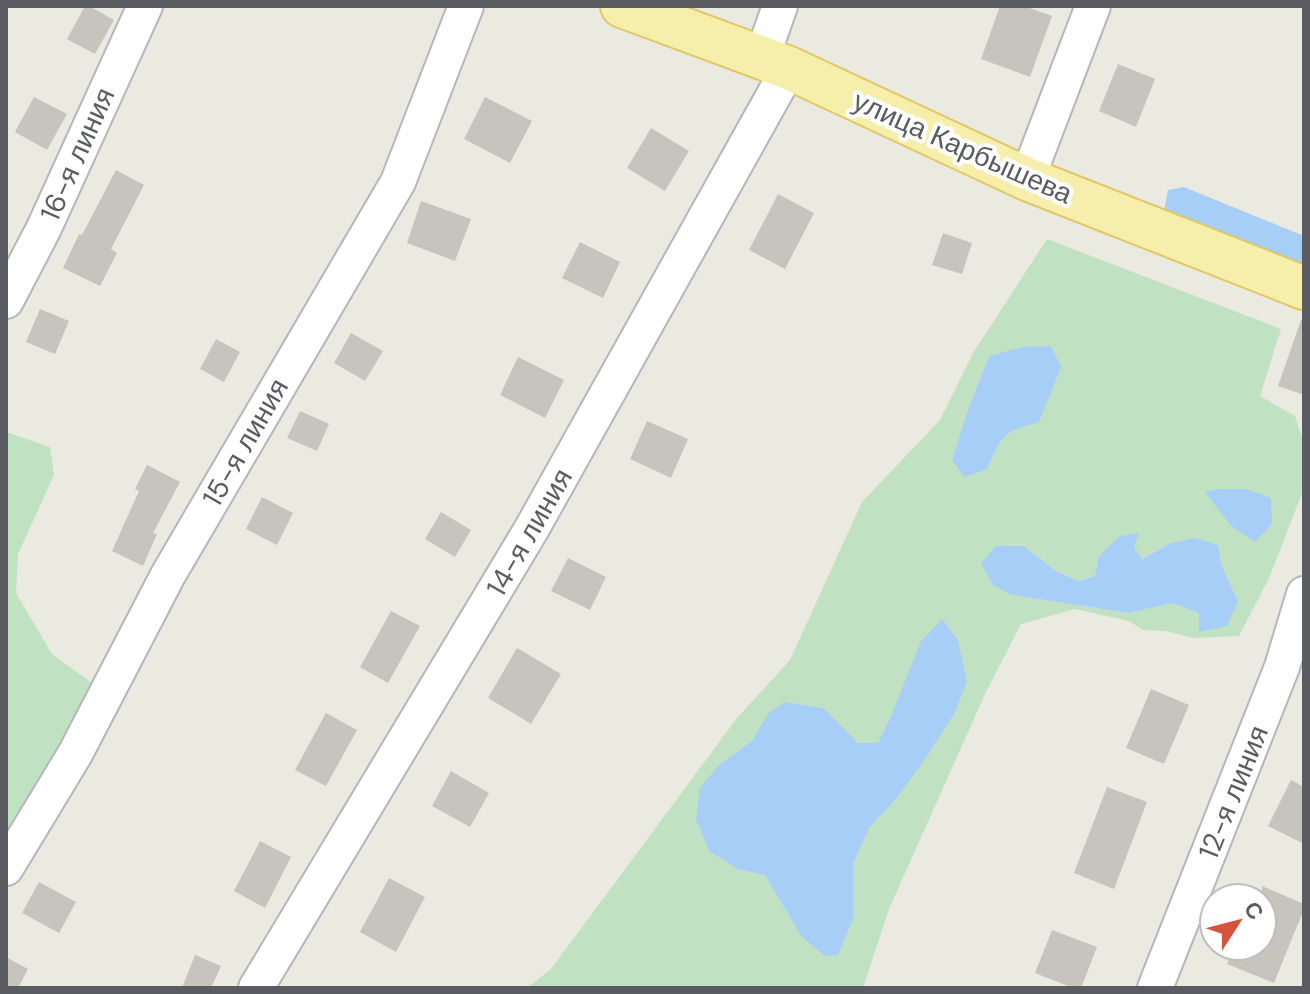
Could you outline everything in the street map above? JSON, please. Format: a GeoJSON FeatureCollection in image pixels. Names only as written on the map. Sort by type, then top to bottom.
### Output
{"type":"FeatureCollection","features":[{"type":"Feature","properties":{"kind":"main road","name":"улица Карбышева"},"geometry":{"type":"LineString","coordinates":[[622,6],[776,63],[1027,179],[1304,288]]}},
{"type":"Feature","properties":{"kind":"street","name":"16-я линия"},"geometry":{"type":"LineString","coordinates":[[6,301],[44,228],[145,6]]}},
{"type":"Feature","properties":{"kind":"street","name":"15-я линия"},"geometry":{"type":"LineString","coordinates":[[6,868],[75,754],[168,575],[398,182],[466,6]]}},
{"type":"Feature","properties":{"kind":"street","name":"14-я линия"},"geometry":{"type":"LineString","coordinates":[[256,988],[531,530],[776,63],[780,6]]}},
{"type":"Feature","properties":{"kind":"street"},"geometry":{"type":"LineString","coordinates":[[1027,179],[1093,6]]}},
{"type":"Feature","properties":{"kind":"street","name":"12-я линия"},"geometry":{"type":"LineString","coordinates":[[1155,988],[1293,673],[1304,594]]}},
{"type":"Feature","properties":{"kind":"green space"},"geometry":{"type":"Polygon","coordinates":[[[1047,239],[1281,329],[1260,396],[1295,416],[1304,443],[1304,488],[1269,578],[1239,636],[1193,638],[1166,631],[1143,630],[1129,621],[1075,609],[1021,624],[986,692],[889,909],[863,988],[527,988],[551,969],[737,718],[790,660],[862,502],[940,420],[973,353],[1047,239]],[[989,356],[952,460],[1001,439],[1016,428],[989,356]],[[1169,544],[1141,559],[1134,547],[1095,576],[1077,581],[1056,571],[1024,546],[1012,595],[1129,613],[1172,603],[1199,613],[1199,631],[1238,601],[1221,564],[1218,545],[1169,544]],[[892,714],[878,743],[752,741],[719,765],[740,870],[765,875],[801,936],[853,919],[853,864],[869,828],[897,798],[954,714],[892,714]]]}},
{"type":"Feature","properties":{"kind":"green space"},"geometry":{"type":"Polygon","coordinates":[[[6,432],[50,447],[54,475],[18,554],[16,593],[52,654],[99,688],[6,837],[6,432]]]}},
{"type":"Feature","properties":{"kind":"water"},"geometry":{"type":"Polygon","coordinates":[[[1184,187],[1304,236],[1304,270],[1164,211],[1168,190],[1184,187]]]}},
{"type":"Feature","properties":{"kind":"water"},"geometry":{"type":"Polygon","coordinates":[[[1051,346],[1061,367],[1039,422],[1004,437],[987,469],[964,477],[952,460],[989,356],[1023,347],[1051,346]]]}},
{"type":"Feature","properties":{"kind":"water"},"geometry":{"type":"Polygon","coordinates":[[[1247,489],[1271,498],[1272,524],[1255,542],[1231,526],[1205,492],[1247,489]]]}},
{"type":"Feature","properties":{"kind":"water"},"geometry":{"type":"Polygon","coordinates":[[[1139,533],[1134,547],[1142,559],[1169,544],[1194,538],[1218,545],[1221,564],[1238,601],[1227,626],[1199,632],[1199,613],[1172,603],[1129,613],[1012,595],[993,585],[981,563],[996,546],[1024,546],[1056,571],[1078,581],[1095,576],[1099,556],[1120,536],[1139,533]]]}},
{"type":"Feature","properties":{"kind":"water"},"geometry":{"type":"Polygon","coordinates":[[[942,619],[958,640],[967,682],[954,714],[927,756],[897,798],[869,828],[853,864],[853,919],[838,955],[825,956],[801,936],[765,875],[740,870],[709,851],[696,819],[700,788],[719,765],[752,741],[768,714],[785,702],[823,708],[858,743],[878,743],[921,641],[942,619]]]}},
{"type":"Feature","properties":{"kind":"building"},"geometry":{"type":"Polygon","coordinates":[[[85,6],[114,20],[95,54],[67,39],[85,6]]]}},
{"type":"Feature","properties":{"kind":"building"},"geometry":{"type":"Polygon","coordinates":[[[1000,6],[1024,6],[1052,16],[1030,77],[981,59],[1000,6]]]}},
{"type":"Feature","properties":{"kind":"building"},"geometry":{"type":"Polygon","coordinates":[[[1118,64],[1155,79],[1136,127],[1099,111],[1118,64]]]}},
{"type":"Feature","properties":{"kind":"building"},"geometry":{"type":"Polygon","coordinates":[[[34,97],[67,114],[47,150],[15,132],[34,97]]]}},
{"type":"Feature","properties":{"kind":"building"},"geometry":{"type":"Polygon","coordinates":[[[485,97],[532,121],[510,163],[464,139],[485,97]]]}},
{"type":"Feature","properties":{"kind":"building"},"geometry":{"type":"Polygon","coordinates":[[[651,128],[689,151],[665,191],[627,168],[651,128]]]}},
{"type":"Feature","properties":{"kind":"building"},"geometry":{"type":"Polygon","coordinates":[[[116,170],[144,185],[111,249],[117,253],[100,286],[63,268],[116,170]]]}},
{"type":"Feature","properties":{"kind":"building"},"geometry":{"type":"Polygon","coordinates":[[[778,194],[814,213],[785,269],[749,250],[778,194]]]}},
{"type":"Feature","properties":{"kind":"building"},"geometry":{"type":"Polygon","coordinates":[[[421,201],[471,219],[455,261],[407,243],[421,201]]]}},
{"type":"Feature","properties":{"kind":"building"},"geometry":{"type":"Polygon","coordinates":[[[943,233],[972,243],[962,274],[932,265],[943,233]]]}},
{"type":"Feature","properties":{"kind":"building"},"geometry":{"type":"Polygon","coordinates":[[[580,242],[620,262],[603,298],[562,278],[580,242]]]}},
{"type":"Feature","properties":{"kind":"building"},"geometry":{"type":"Polygon","coordinates":[[[40,309],[69,321],[55,354],[26,342],[40,309]]]}},
{"type":"Feature","properties":{"kind":"building"},"geometry":{"type":"Polygon","coordinates":[[[1301,320],[1304,320],[1304,395],[1278,386],[1301,320]]]}},
{"type":"Feature","properties":{"kind":"building"},"geometry":{"type":"Polygon","coordinates":[[[351,333],[383,351],[365,381],[334,363],[351,333]]]}},
{"type":"Feature","properties":{"kind":"building"},"geometry":{"type":"Polygon","coordinates":[[[216,339],[240,352],[224,382],[200,369],[216,339]]]}},
{"type":"Feature","properties":{"kind":"building"},"geometry":{"type":"Polygon","coordinates":[[[518,357],[564,380],[545,418],[500,395],[518,357]]]}},
{"type":"Feature","properties":{"kind":"building"},"geometry":{"type":"Polygon","coordinates":[[[300,411],[329,424],[317,451],[287,438],[300,411]]]}},
{"type":"Feature","properties":{"kind":"building"},"geometry":{"type":"Polygon","coordinates":[[[647,421],[688,439],[671,478],[630,459],[647,421]]]}},
{"type":"Feature","properties":{"kind":"building"},"geometry":{"type":"Polygon","coordinates":[[[147,465],[180,482],[153,533],[157,534],[143,566],[112,551],[147,465]]]}},
{"type":"Feature","properties":{"kind":"building"},"geometry":{"type":"Polygon","coordinates":[[[262,497],[293,513],[277,545],[246,529],[262,497]]]}},
{"type":"Feature","properties":{"kind":"building"},"geometry":{"type":"Polygon","coordinates":[[[441,512],[471,530],[455,557],[425,539],[441,512]]]}},
{"type":"Feature","properties":{"kind":"building"},"geometry":{"type":"Polygon","coordinates":[[[568,558],[606,577],[590,610],[551,591],[568,558]]]}},
{"type":"Feature","properties":{"kind":"building"},"geometry":{"type":"Polygon","coordinates":[[[391,611],[420,626],[388,683],[360,667],[391,611]]]}},
{"type":"Feature","properties":{"kind":"building"},"geometry":{"type":"Polygon","coordinates":[[[517,648],[561,674],[531,724],[488,698],[517,648]]]}},
{"type":"Feature","properties":{"kind":"building"},"geometry":{"type":"Polygon","coordinates":[[[1151,689],[1189,705],[1164,764],[1126,748],[1151,689]]]}},
{"type":"Feature","properties":{"kind":"building"},"geometry":{"type":"Polygon","coordinates":[[[326,713],[357,730],[326,786],[295,770],[326,713]]]}},
{"type":"Feature","properties":{"kind":"building"},"geometry":{"type":"Polygon","coordinates":[[[451,771],[489,793],[470,827],[432,806],[451,771]]]}},
{"type":"Feature","properties":{"kind":"building"},"geometry":{"type":"Polygon","coordinates":[[[1291,780],[1304,787],[1304,844],[1268,826],[1291,780]]]}},
{"type":"Feature","properties":{"kind":"building"},"geometry":{"type":"Polygon","coordinates":[[[1107,787],[1147,802],[1114,889],[1074,873],[1107,787]]]}},
{"type":"Feature","properties":{"kind":"building"},"geometry":{"type":"Polygon","coordinates":[[[260,841],[291,857],[265,908],[234,891],[260,841]]]}},
{"type":"Feature","properties":{"kind":"building"},"geometry":{"type":"Polygon","coordinates":[[[389,878],[425,897],[396,952],[360,932],[389,878]]]}},
{"type":"Feature","properties":{"kind":"building"},"geometry":{"type":"Polygon","coordinates":[[[39,882],[76,902],[59,933],[22,913],[39,882]]]}},
{"type":"Feature","properties":{"kind":"building"},"geometry":{"type":"Polygon","coordinates":[[[1278,893],[1304,904],[1274,983],[1227,964],[1278,962],[1278,893]]]}},
{"type":"Feature","properties":{"kind":"building"},"geometry":{"type":"Polygon","coordinates":[[[1052,930],[1097,947],[1081,988],[1073,988],[1035,973],[1052,930]]]}},
{"type":"Feature","properties":{"kind":"building"},"geometry":{"type":"Polygon","coordinates":[[[195,955],[221,966],[211,988],[182,988],[195,955]]]}},
{"type":"Feature","properties":{"kind":"building"},"geometry":{"type":"Polygon","coordinates":[[[6,957],[28,969],[18,988],[6,988],[6,957]]]}}]}
